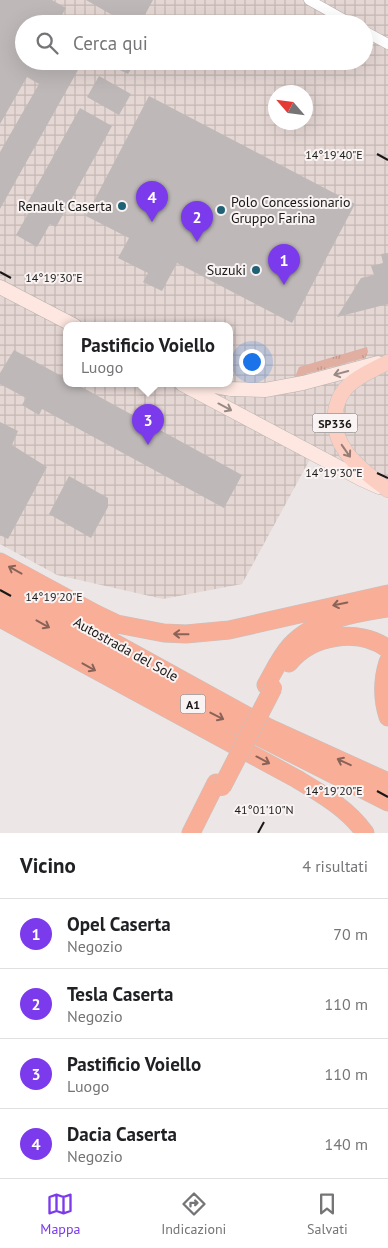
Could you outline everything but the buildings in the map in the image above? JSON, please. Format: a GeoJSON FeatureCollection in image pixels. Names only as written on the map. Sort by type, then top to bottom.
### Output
{"type":"FeatureCollection","features":[{"type":"Feature","properties":{"kind":"highway"},"geometry":{"type":"LineString","coordinates":[[0,562],[117,624],[164,633],[206,633],[229,630],[388,594]]}},
{"type":"Feature","properties":{"kind":"highway","name":"Autostrada del Sole"},"geometry":{"type":"LineString","coordinates":[[0,580],[270,728],[388,782]]}},
{"type":"Feature","properties":{"kind":"highway","name":"Autostrada del Sole"},"geometry":{"type":"LineString","coordinates":[[0,600],[131,672],[388,802]]}},
{"type":"Feature","properties":{"kind":"highway"},"geometry":{"type":"LineString","coordinates":[[270,687],[277,664],[290,646],[312,628],[324,622],[388,608]]}},
{"type":"Feature","properties":{"kind":"highway"},"geometry":{"type":"LineString","coordinates":[[0,618],[297,779],[338,805],[356,821],[364,833]]}},
{"type":"Feature","properties":{"kind":"highway"},"geometry":{"type":"LineString","coordinates":[[191,833],[219,785],[270,687],[302,649],[316,642],[348,636],[368,640],[386,652],[383,688],[384,706],[388,717]]}},
{"type":"Feature","properties":{"kind":"highway"},"geometry":{"type":"LineString","coordinates":[[199,833],[219,785]]}},
{"type":"Feature","properties":{"kind":"main road"},"geometry":{"type":"LineString","coordinates":[[0,286],[68,322]]}},
{"type":"Feature","properties":{"kind":"main road","name":"SP336"},"geometry":{"type":"LineString","coordinates":[[220,387],[265,390],[303,383],[388,361]]}},
{"type":"Feature","properties":{"kind":"main road","name":"SP336"},"geometry":{"type":"LineString","coordinates":[[388,361],[348,386],[338,399],[335,416],[335,431],[347,454],[358,467],[388,490]]}},
{"type":"Feature","properties":{"kind":"main road","name":"SP336"},"geometry":{"type":"LineString","coordinates":[[188,387],[361,479],[388,490]]}},
{"type":"Feature","properties":{"kind":"street"},"geometry":{"type":"LineString","coordinates":[[309,0],[336,15]]}},
{"type":"Feature","properties":{"kind":"street"},"geometry":{"type":"LineString","coordinates":[[373,36],[388,44]]}},
{"type":"Feature","properties":{"kind":"shaded area"},"geometry":{"type":"Polygon","coordinates":[[[0,0],[388,0],[388,484],[315,450],[242,584],[163,599],[57,575],[0,544],[0,0]]]}},
{"type":"Feature","properties":{"kind":"green space"},"geometry":{"type":"Polygon","coordinates":[[[367,347],[368,352],[365,358],[295,377],[299,367],[367,347]]]}},
{"type":"Feature","properties":{"kind":"place","name":"Renault Caserta"},"geometry":{"type":"Point","coordinates":[122,206]}},
{"type":"Feature","properties":{"kind":"place","name":"Polo Concessionario Gruppo Farina"},"geometry":{"type":"Point","coordinates":[221,210]}},
{"type":"Feature","properties":{"kind":"place","name":"Dacia Caserta"},"geometry":{"type":"Point","coordinates":[152,222]}},
{"type":"Feature","properties":{"kind":"place","name":"Tesla Caserta"},"geometry":{"type":"Point","coordinates":[197,242]}},
{"type":"Feature","properties":{"kind":"place","name":"Suzuki"},"geometry":{"type":"Point","coordinates":[256,270]}},
{"type":"Feature","properties":{"kind":"place","name":"Opel Caserta"},"geometry":{"type":"Point","coordinates":[284,285]}},
{"type":"Feature","properties":{"kind":"place","name":"Pastificio Voiello"},"geometry":{"type":"Point","coordinates":[148,445]}}]}
